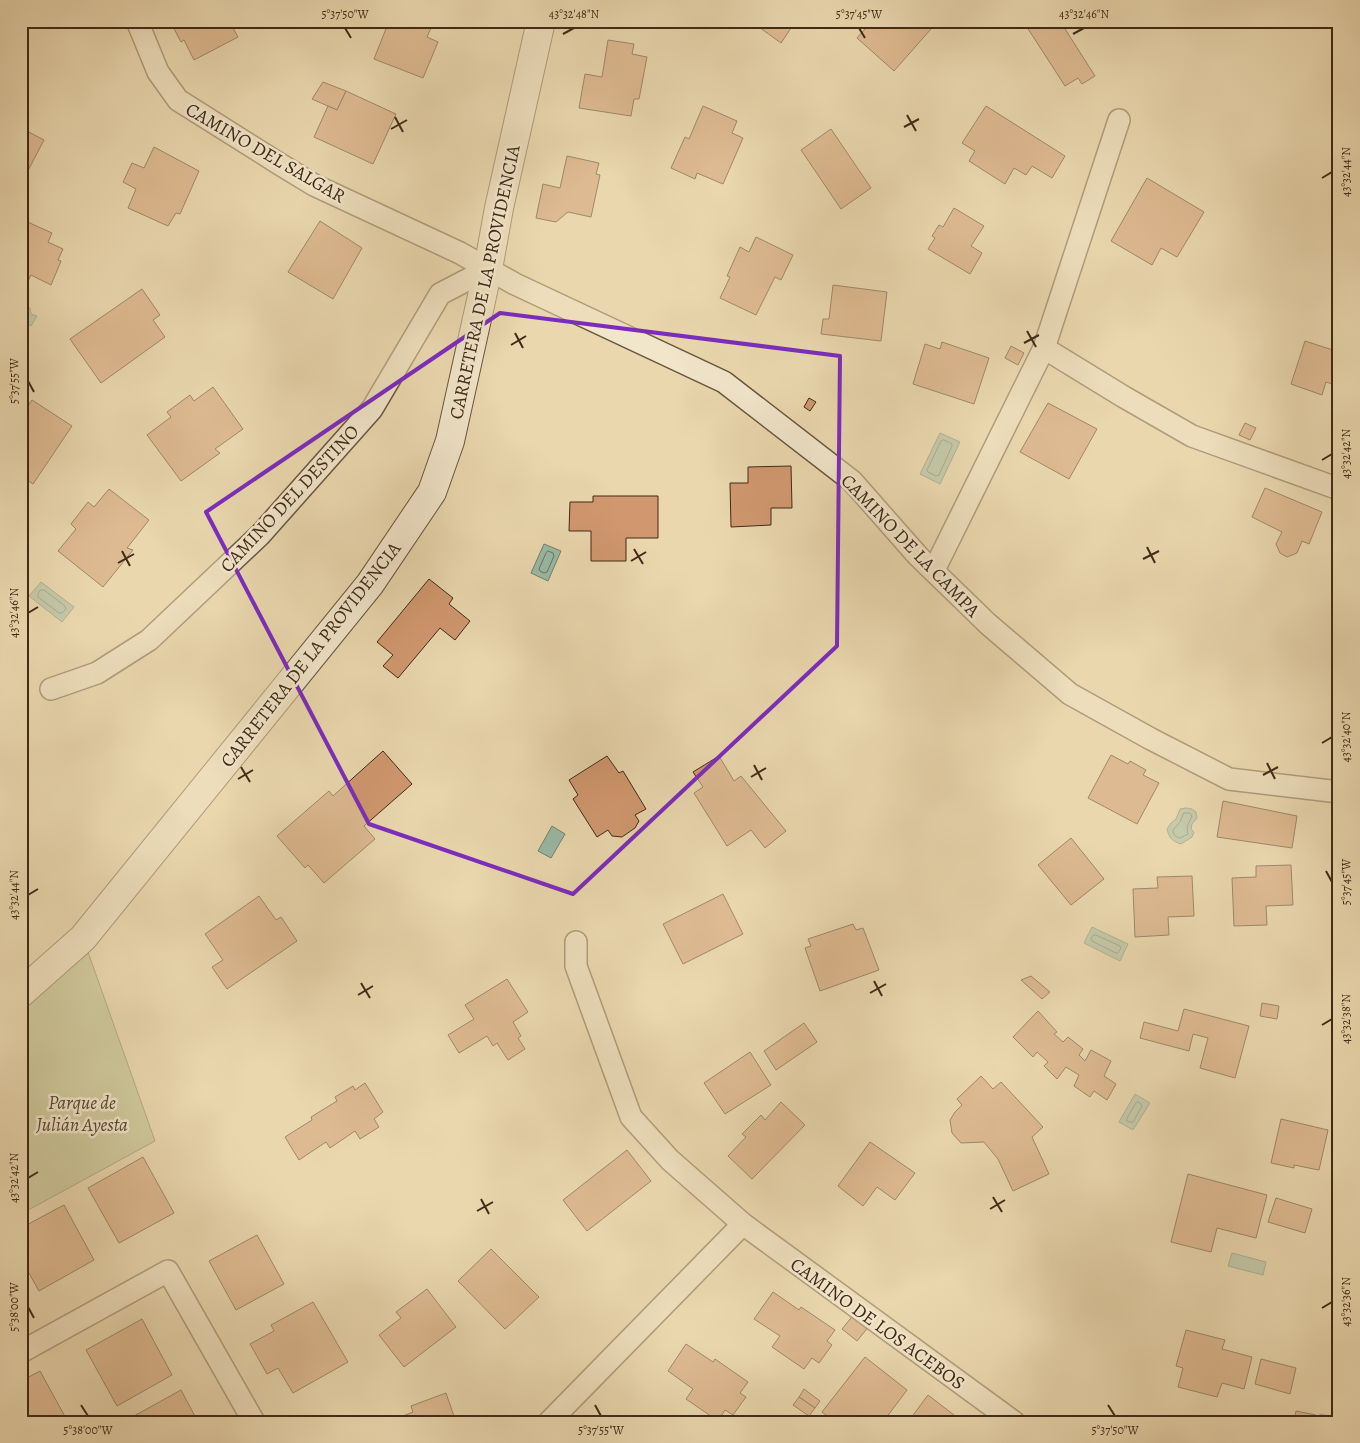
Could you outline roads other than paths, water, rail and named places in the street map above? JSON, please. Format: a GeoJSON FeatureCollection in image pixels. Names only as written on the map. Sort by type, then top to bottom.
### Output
{"type":"FeatureCollection","features":[{"type":"Feature","properties":{"kind":"street","name":"CAMINO DEL SALGAR"},"geometry":{"type":"LineString","coordinates":[[137,21],[158,72],[178,100],[314,185],[460,253],[488,269]]}},
{"type":"Feature","properties":{"kind":"street","name":"CARRETERA DE LA PROVIDENCIA"},"geometry":{"type":"LineString","coordinates":[[21,993],[83,938],[370,584],[432,492],[450,441],[541,21]]}},
{"type":"Feature","properties":{"kind":"street"},"geometry":{"type":"LineString","coordinates":[[934,570],[1044,348],[1119,120]]}},
{"type":"Feature","properties":{"kind":"street","name":"CAMINO DE LA CAMPA"},"geometry":{"type":"LineString","coordinates":[[488,269],[515,284],[724,382],[852,481],[918,556],[988,624],[1070,694],[1229,779],[1339,792]]}},
{"type":"Feature","properties":{"kind":"street","name":"CAMINO DEL DESTINO"},"geometry":{"type":"LineString","coordinates":[[52,689],[97,673],[150,640],[260,535],[372,409],[440,294],[488,269]]}},
{"type":"Feature","properties":{"kind":"street"},"geometry":{"type":"LineString","coordinates":[[1044,348],[1192,436],[1339,489]]}},
{"type":"Feature","properties":{"kind":"street","name":"CAMINO DE LOS ACEBOS"},"geometry":{"type":"LineString","coordinates":[[576,942],[576,966],[631,1117],[670,1160],[743,1224],[1014,1422]]}},
{"type":"Feature","properties":{"kind":"street"},"geometry":{"type":"LineString","coordinates":[[549,1422],[743,1224]]}},
{"type":"Feature","properties":{"kind":"street"},"geometry":{"type":"LineString","coordinates":[[21,1352],[168,1271],[254,1422]]}},
{"type":"Feature","properties":{"kind":"water"},"geometry":{"type":"Polygon","coordinates":[[[21,304],[30,308],[31,314],[37,316],[31,326],[27,324],[21,326],[21,304]]]}},
{"type":"Feature","properties":{"kind":"water"},"geometry":{"type":"Polygon","coordinates":[[[940,433],[960,442],[940,484],[920,474],[940,433]]]}},
{"type":"Feature","properties":{"kind":"water"},"geometry":{"type":"Polygon","coordinates":[[[544,544],[561,551],[548,581],[531,573],[544,544]]]}},
{"type":"Feature","properties":{"kind":"water"},"geometry":{"type":"Polygon","coordinates":[[[41,582],[74,607],[62,622],[29,596],[41,582]]]}},
{"type":"Feature","properties":{"kind":"water"},"geometry":{"type":"Polygon","coordinates":[[[1186,808],[1196,812],[1197,818],[1192,824],[1191,829],[1194,832],[1192,837],[1181,844],[1171,839],[1167,829],[1176,819],[1180,809],[1186,808]]]}},
{"type":"Feature","properties":{"kind":"water"},"geometry":{"type":"Polygon","coordinates":[[[552,826],[565,834],[551,858],[538,851],[552,826]]]}},
{"type":"Feature","properties":{"kind":"water"},"geometry":{"type":"Polygon","coordinates":[[[1092,927],[1128,944],[1120,961],[1084,943],[1092,927]]]}},
{"type":"Feature","properties":{"kind":"water"},"geometry":{"type":"Polygon","coordinates":[[[1135,1094],[1150,1103],[1133,1130],[1119,1122],[1135,1094]]]}},
{"type":"Feature","properties":{"kind":"water"},"geometry":{"type":"Polygon","coordinates":[[[1232,1253],[1266,1262],[1263,1275],[1228,1266],[1232,1253]]]}},
{"type":"Feature","properties":{"kind":"water"},"geometry":{"type":"Polygon","coordinates":[[[1320,1414],[1338,1418],[1337,1422],[1318,1422],[1320,1414]]]}},
{"type":"Feature","properties":{"kind":"park label","name":"Parque de Julián Ayesta"},"geometry":{"type":"Point","coordinates":[82,1113]}}]}
